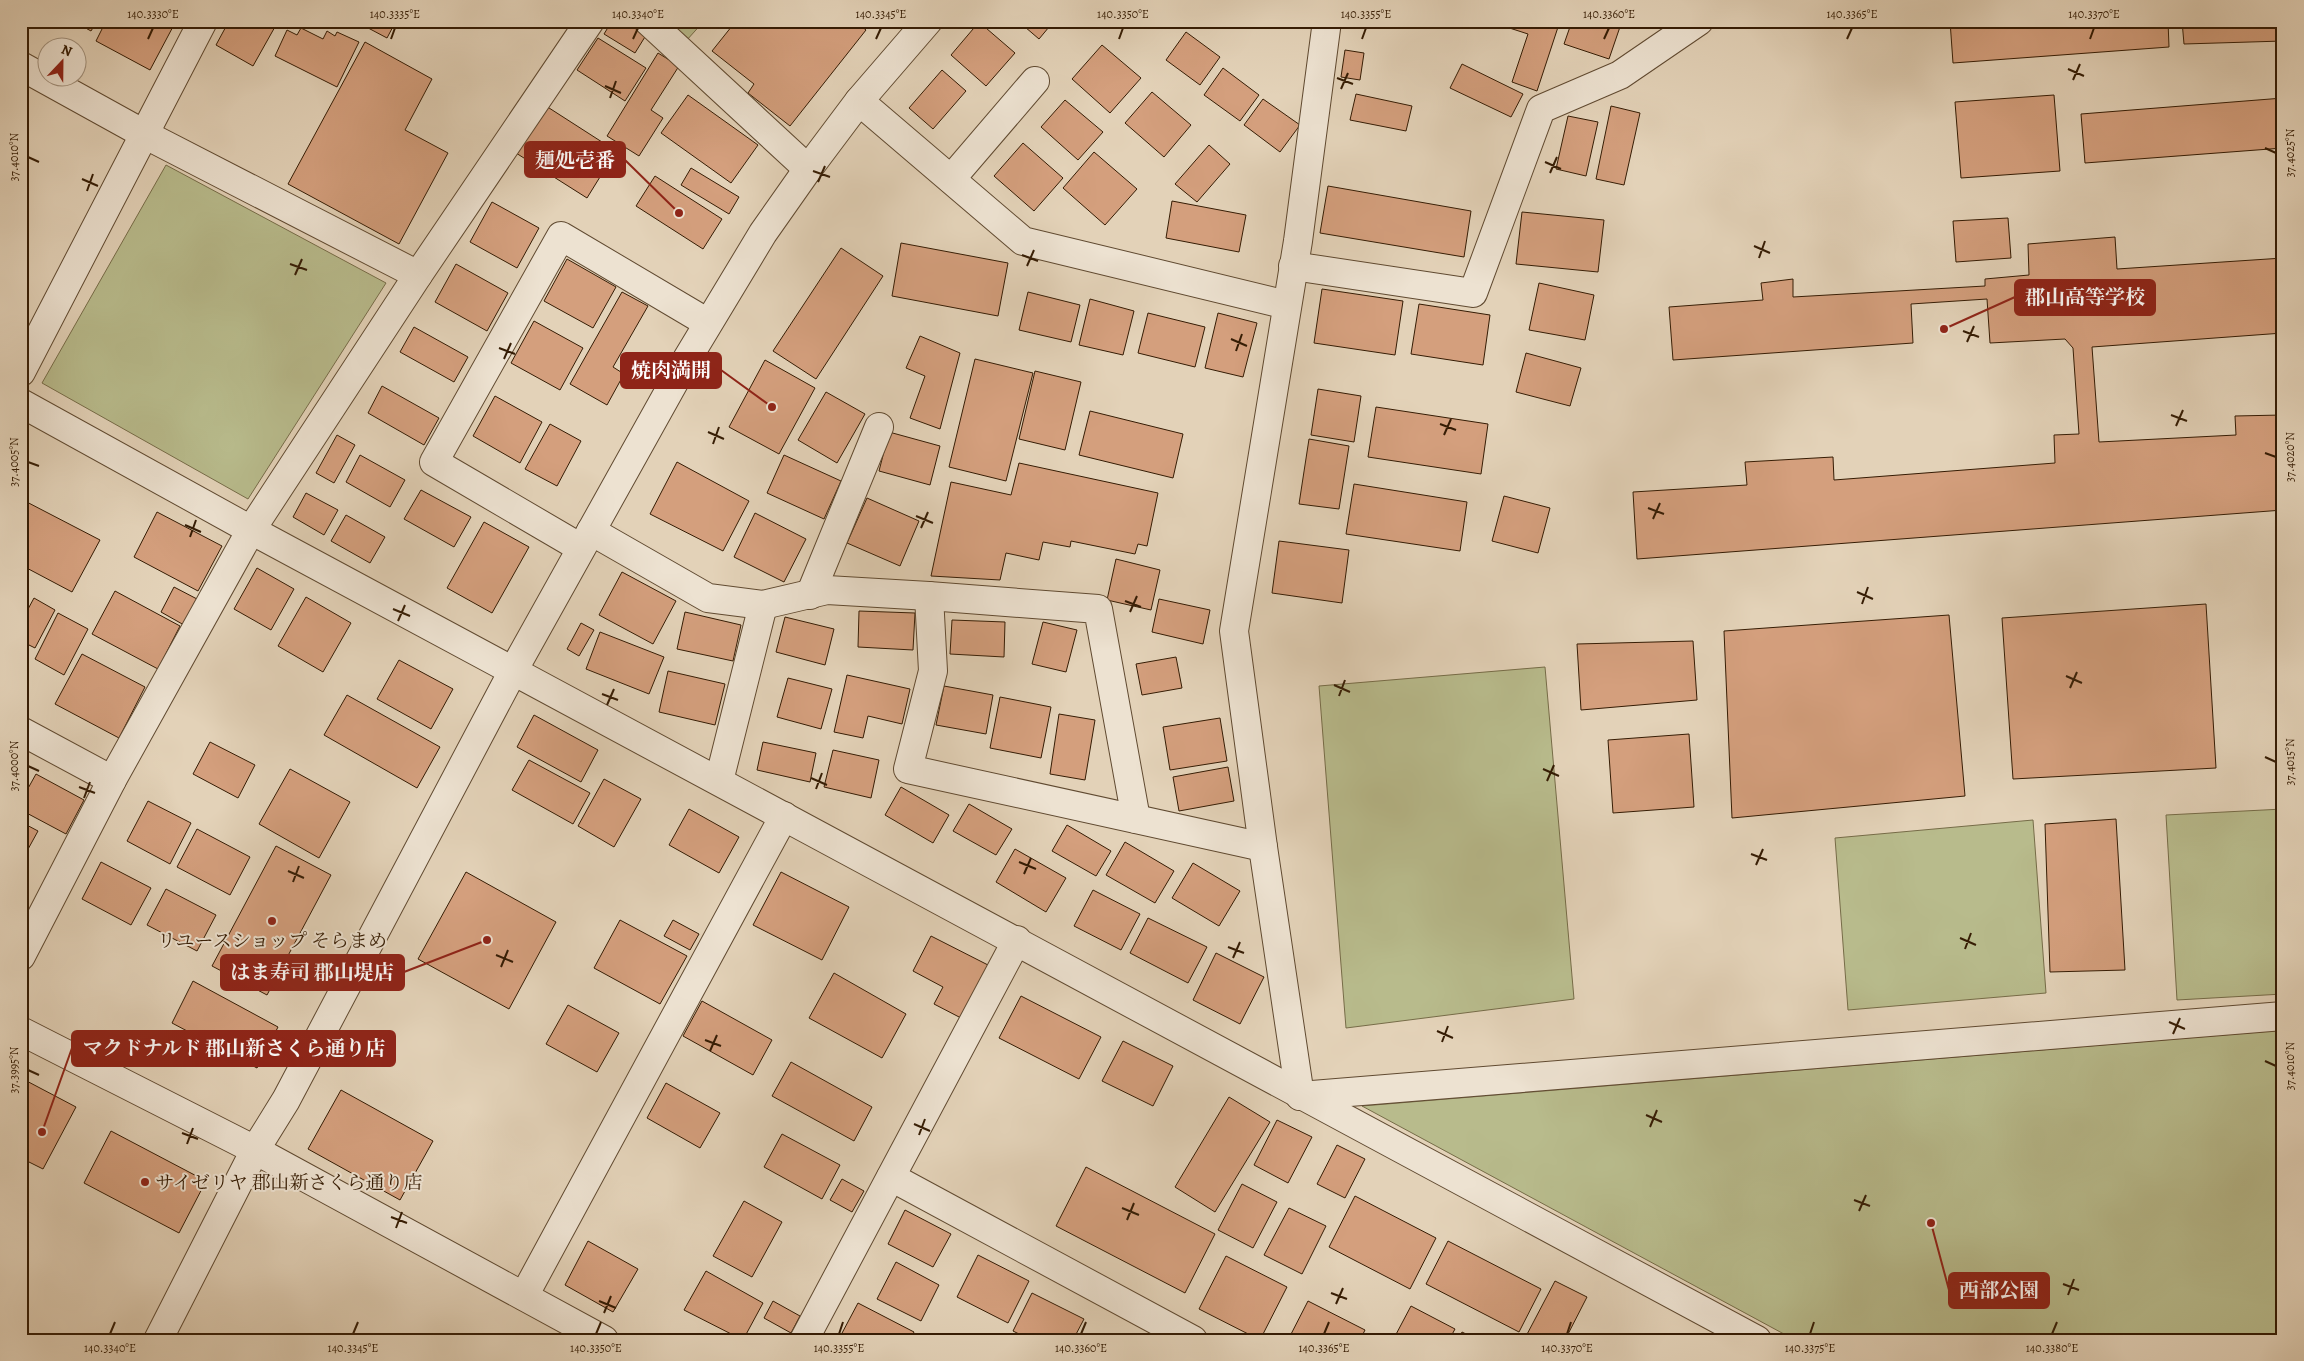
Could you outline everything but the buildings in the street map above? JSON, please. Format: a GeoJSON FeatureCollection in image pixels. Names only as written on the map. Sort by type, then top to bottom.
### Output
{"type":"FeatureCollection","features":[{"type":"Feature","properties":{"kind":"street"},"geometry":{"type":"LineString","coordinates":[[21,372],[204,21]]}},
{"type":"Feature","properties":{"kind":"street"},"geometry":{"type":"LineString","coordinates":[[21,956],[112,780],[251,530],[418,275],[590,21]]}},
{"type":"Feature","properties":{"kind":"street"},"geometry":{"type":"LineString","coordinates":[[648,21],[808,169]]}},
{"type":"Feature","properties":{"kind":"street"},"geometry":{"type":"LineString","coordinates":[[158,1340],[255,1150],[286,1100],[513,671],[708,323],[763,233],[808,169],[859,101],[928,21]]}},
{"type":"Feature","properties":{"kind":"street"},"geometry":{"type":"LineString","coordinates":[[1300,1096],[1263,847],[1234,631],[1293,266],[1327,21]]}},
{"type":"Feature","properties":{"kind":"street"},"geometry":{"type":"LineString","coordinates":[[1293,266],[1473,293],[1541,109],[1620,75],[1699,21]]}},
{"type":"Feature","properties":{"kind":"street"},"geometry":{"type":"LineString","coordinates":[[21,66],[144,134],[418,275]]}},
{"type":"Feature","properties":{"kind":"street"},"geometry":{"type":"LineString","coordinates":[[951,179],[1036,81]]}},
{"type":"Feature","properties":{"kind":"street"},"geometry":{"type":"LineString","coordinates":[[859,101],[1023,241],[1287,305]]}},
{"type":"Feature","properties":{"kind":"street"},"geometry":{"type":"LineString","coordinates":[[708,323],[561,236],[434,462],[586,540],[708,598],[764,605],[827,590],[1098,609],[1136,819]]}},
{"type":"Feature","properties":{"kind":"street"},"geometry":{"type":"LineString","coordinates":[[21,403],[251,530],[1017,940],[1721,1331],[1757,1340]]}},
{"type":"Feature","properties":{"kind":"street"},"geometry":{"type":"LineString","coordinates":[[810,594],[879,427]]}},
{"type":"Feature","properties":{"kind":"street"},"geometry":{"type":"LineString","coordinates":[[929,596],[932,671],[908,769],[1263,847]]}},
{"type":"Feature","properties":{"kind":"street"},"geometry":{"type":"LineString","coordinates":[[719,781],[764,605]]}},
{"type":"Feature","properties":{"kind":"street"},"geometry":{"type":"LineString","coordinates":[[21,731],[112,780]]}},
{"type":"Feature","properties":{"kind":"street"},"geometry":{"type":"LineString","coordinates":[[524,1296],[784,816]]}},
{"type":"Feature","properties":{"kind":"street"},"geometry":{"type":"LineString","coordinates":[[804,1340],[1017,940]]}},
{"type":"Feature","properties":{"kind":"street"},"geometry":{"type":"LineString","coordinates":[[1300,1096],[2283,1016]]}},
{"type":"Feature","properties":{"kind":"street"},"geometry":{"type":"LineString","coordinates":[[21,1031],[255,1150],[604,1340]]}},
{"type":"Feature","properties":{"kind":"street"},"geometry":{"type":"LineString","coordinates":[[890,1177],[1193,1340]]}},
{"type":"Feature","properties":{"kind":"green space"},"geometry":{"type":"Polygon","coordinates":[[[666,21],[704,21],[686,41],[666,21]]]}},
{"type":"Feature","properties":{"kind":"green space"},"geometry":{"type":"Polygon","coordinates":[[[166,165],[386,283],[248,499],[42,383],[166,165]]]}},
{"type":"Feature","properties":{"kind":"green space"},"geometry":{"type":"Polygon","coordinates":[[[1545,667],[1574,999],[1346,1028],[1319,686],[1545,667]]]}},
{"type":"Feature","properties":{"kind":"green space"},"geometry":{"type":"Polygon","coordinates":[[[2283,809],[2283,994],[2177,1000],[2166,815],[2283,809]]]}},
{"type":"Feature","properties":{"kind":"green space"},"geometry":{"type":"Polygon","coordinates":[[[2033,820],[2046,993],[1848,1010],[1835,838],[2033,820]]]}},
{"type":"Feature","properties":{"kind":"green space"},"geometry":{"type":"Polygon","coordinates":[[[2283,1030],[2283,1340],[1795,1340],[1362,1106],[2283,1030]]]}},
{"type":"Feature","properties":{"kind":"place","name":"麺処壱番"},"geometry":{"type":"Point","coordinates":[679,213]}},
{"type":"Feature","properties":{"kind":"place","name":"郡山高等学校"},"geometry":{"type":"Point","coordinates":[1944,329]}},
{"type":"Feature","properties":{"kind":"place","name":"焼肉満開"},"geometry":{"type":"Point","coordinates":[772,407]}},
{"type":"Feature","properties":{"kind":"place","name":"リユースショップ そらまめ"},"geometry":{"type":"Point","coordinates":[272,921]}},
{"type":"Feature","properties":{"kind":"place","name":"はま寿司 郡山堤店"},"geometry":{"type":"Point","coordinates":[487,940]}},
{"type":"Feature","properties":{"kind":"place","name":"マクドナルド 郡山新さくら通り店"},"geometry":{"type":"Point","coordinates":[42,1132]}},
{"type":"Feature","properties":{"kind":"place","name":"サイゼリヤ 郡山新さくら通り店"},"geometry":{"type":"Point","coordinates":[145,1182]}},
{"type":"Feature","properties":{"kind":"place","name":"西部公園"},"geometry":{"type":"Point","coordinates":[1931,1223]}}]}
